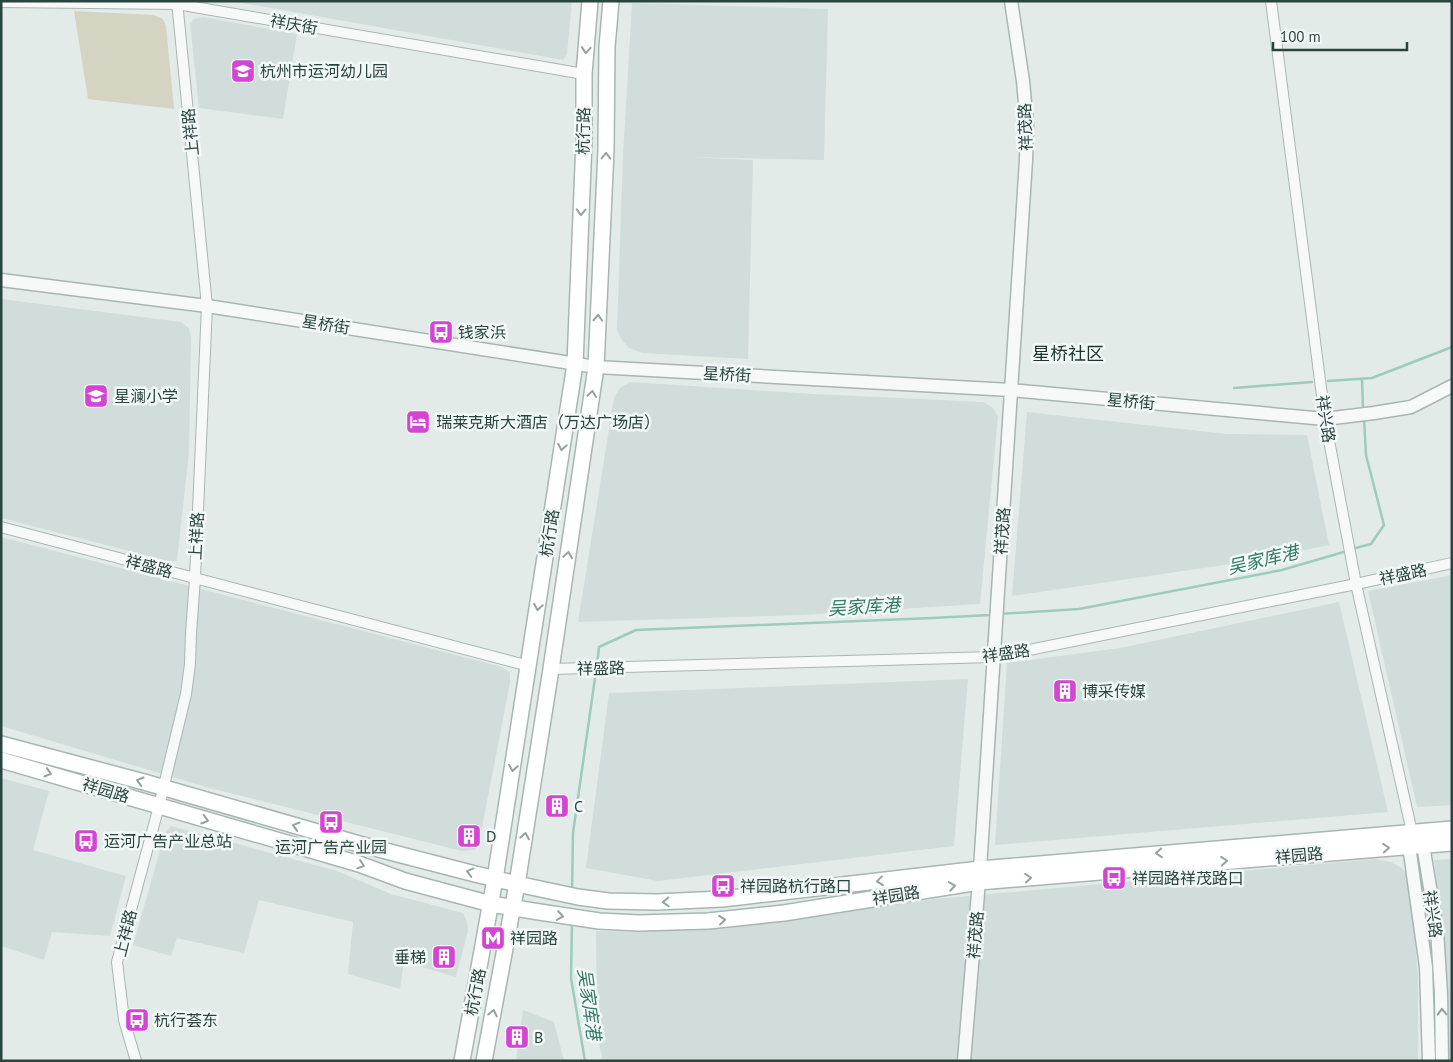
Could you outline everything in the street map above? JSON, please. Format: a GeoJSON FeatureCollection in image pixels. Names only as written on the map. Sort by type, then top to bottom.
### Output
{"type":"FeatureCollection","features":[{"type":"Feature","properties":{"kind":"main road","name":"杭行路"},"geometry":{"type":"LineString","coordinates":[[462,1061],[491,904],[575,364],[584,141],[584,74],[590,1]]}},
{"type":"Feature","properties":{"kind":"main road","name":"杭行路"},"geometry":{"type":"LineString","coordinates":[[484,1061],[517,884],[596,367],[606,150],[607,47],[611,1]]}},
{"type":"Feature","properties":{"kind":"main road","name":"祥园路"},"geometry":{"type":"LineString","coordinates":[[1,744],[359,844],[495,879],[608,901],[666,902],[722,899],[980,875],[1415,841],[1452,843]]}},
{"type":"Feature","properties":{"kind":"main road","name":"祥园路"},"geometry":{"type":"LineString","coordinates":[[1,760],[359,864],[405,881],[491,904],[599,921],[639,923],[708,921],[784,913],[980,875]]}},
{"type":"Feature","properties":{"kind":"main road","name":"祥园路"},"geometry":{"type":"LineString","coordinates":[[1415,841],[1452,829]]}},
{"type":"Feature","properties":{"kind":"street","name":"祥茂路"},"geometry":{"type":"LineString","coordinates":[[964,1061],[980,875],[1026,160],[1027,125],[1023,81],[1011,1]]}},
{"type":"Feature","properties":{"kind":"street","name":"祥兴路"},"geometry":{"type":"LineString","coordinates":[[1271,1],[1325,419],[1356,584],[1437,939],[1441,994],[1442,1061]]}},
{"type":"Feature","properties":{"kind":"street","name":"祥庆街"},"geometry":{"type":"LineString","coordinates":[[1,2],[177,3],[584,74]]}},
{"type":"Feature","properties":{"kind":"street","name":"上祥路"},"geometry":{"type":"LineString","coordinates":[[136,1061],[124,1020],[117,962],[186,694],[190,664],[207,306],[177,3]]}},
{"type":"Feature","properties":{"kind":"street","name":"星桥街"},"geometry":{"type":"LineString","coordinates":[[1,280],[207,306],[596,367],[1011,390],[1325,419],[1411,407],[1452,386]]}},
{"type":"Feature","properties":{"kind":"street","name":"祥盛路"},"geometry":{"type":"LineString","coordinates":[[1,527],[529,666]]}},
{"type":"Feature","properties":{"kind":"street","name":"祥盛路"},"geometry":{"type":"LineString","coordinates":[[551,669],[994,657],[1452,563]]}},
{"type":"Feature","properties":{"kind":"street","name":"祥兴路"},"geometry":{"type":"LineString","coordinates":[[1415,841],[1426,967],[1429,1061]]}},
{"type":"Feature","properties":{"kind":"shaded area"},"geometry":{"type":"Polygon","coordinates":[[[231,1],[572,1],[567,54],[563,60],[231,1]]]}},
{"type":"Feature","properties":{"kind":"shaded area"},"geometry":{"type":"Polygon","coordinates":[[[632,3],[828,9],[824,160],[688,157],[753,160],[748,359],[642,353],[629,348],[621,339],[617,330],[623,155],[632,3]]]}},
{"type":"Feature","properties":{"kind":"shaded area","name":"杭州市运河幼儿园"},"geometry":{"type":"Polygon","coordinates":[[[203,17],[297,34],[283,119],[199,108],[190,23],[194,19],[203,17]]]}},
{"type":"Feature","properties":{"kind":"shaded area","name":"星澜小学"},"geometry":{"type":"Polygon","coordinates":[[[1,299],[181,322],[189,328],[191,339],[189,453],[177,561],[168,561],[1,518],[1,299]]]}},
{"type":"Feature","properties":{"kind":"shaded area"},"geometry":{"type":"Polygon","coordinates":[[[630,382],[814,394],[984,402],[993,408],[998,416],[980,604],[801,615],[578,622],[614,398],[620,388],[630,382]]]}},
{"type":"Feature","properties":{"kind":"shaded area"},"geometry":{"type":"Polygon","coordinates":[[[1027,412],[1227,434],[1307,435],[1329,545],[1258,560],[1012,596],[1027,412]]]}},
{"type":"Feature","properties":{"kind":"shaded area"},"geometry":{"type":"Polygon","coordinates":[[[1,537],[502,667],[510,673],[510,683],[479,843],[475,850],[462,851],[206,787],[1,726],[1,537]]]}},
{"type":"Feature","properties":{"kind":"shaded area"},"geometry":{"type":"Polygon","coordinates":[[[1452,575],[1452,805],[1417,807],[1368,591],[1452,575]]]}},
{"type":"Feature","properties":{"kind":"shaded area"},"geometry":{"type":"Polygon","coordinates":[[[1339,602],[1388,812],[995,845],[1007,663],[1120,648],[1339,602]]]}},
{"type":"Feature","properties":{"kind":"shaded area"},"geometry":{"type":"Polygon","coordinates":[[[968,679],[954,846],[658,881],[586,868],[609,693],[968,679]]]}},
{"type":"Feature","properties":{"kind":"shaded area"},"geometry":{"type":"Polygon","coordinates":[[[1,778],[49,791],[33,850],[126,876],[110,936],[52,932],[44,960],[1,946],[1,778]]]}},
{"type":"Feature","properties":{"kind":"shaded area"},"geometry":{"type":"Polygon","coordinates":[[[171,826],[337,871],[391,894],[463,913],[468,931],[456,977],[404,962],[400,989],[348,974],[353,922],[259,900],[244,953],[177,938],[171,956],[133,945],[165,833],[171,826]]]}},
{"type":"Feature","properties":{"kind":"shaded area"},"geometry":{"type":"Polygon","coordinates":[[[1375,859],[1391,862],[1402,868],[1410,880],[1418,979],[1418,1061],[603,1061],[597,1036],[596,931],[635,932],[684,929],[935,899],[1375,859]]]}},
{"type":"Feature","properties":{"kind":"shaded area"},"geometry":{"type":"Polygon","coordinates":[[[1452,859],[1452,1061],[1448,1061],[1447,971],[1434,860],[1452,859]]]}},
{"type":"Feature","properties":{"kind":"shaded area"},"geometry":{"type":"Polygon","coordinates":[[[523,1010],[554,1022],[564,1061],[516,1061],[523,1010]]]}},
{"type":"Feature","properties":{"kind":"green space"},"geometry":{"type":"Polygon","coordinates":[[[74,11],[154,15],[163,19],[166,26],[174,109],[88,99],[74,11]]]}},
{"type":"Feature","properties":{"kind":"waterway"},"geometry":{"type":"LineString","coordinates":[[1328,381],[1372,378],[1452,347]]}},
{"type":"Feature","properties":{"kind":"waterway","name":"吴家库港"},"geometry":{"type":"LineString","coordinates":[[1362,379],[1363,410]]}},
{"type":"Feature","properties":{"kind":"waterway"},"geometry":{"type":"LineString","coordinates":[[1234,388],[1312,382]]}},
{"type":"Feature","properties":{"kind":"waterway","name":"吴家库港"},"geometry":{"type":"LineString","coordinates":[[1352,549],[1371,544],[1384,525],[1366,455],[1364,418]]}},
{"type":"Feature","properties":{"kind":"waterway","name":"吴家库港"},"geometry":{"type":"LineString","coordinates":[[999,614],[1079,609],[1282,570],[1347,551]]}},
{"type":"Feature","properties":{"kind":"waterway","name":"吴家库港"},"geometry":{"type":"LineString","coordinates":[[597,665],[599,647],[636,630],[991,615]]}},
{"type":"Feature","properties":{"kind":"waterway","name":"吴家库港"},"geometry":{"type":"LineString","coordinates":[[572,891],[573,833],[596,671]]}},
{"type":"Feature","properties":{"kind":"waterway","name":"吴家库港"},"geometry":{"type":"LineString","coordinates":[[572,921],[571,978],[585,1061]]}},
{"type":"Feature","properties":{"kind":"place","name":"杭州市运河幼儿园"},"geometry":{"type":"Point","coordinates":[243,71]}},
{"type":"Feature","properties":{"kind":"place","name":"钱家浜"},"geometry":{"type":"Point","coordinates":[441,332]}},
{"type":"Feature","properties":{"kind":"place","name":"星澜小学"},"geometry":{"type":"Point","coordinates":[96,396]}},
{"type":"Feature","properties":{"kind":"place","name":"瑞莱克斯大酒店（万达广场店）"},"geometry":{"type":"Point","coordinates":[418,422]}},
{"type":"Feature","properties":{"kind":"place","name":"博采传媒"},"geometry":{"type":"Point","coordinates":[1065,691]}},
{"type":"Feature","properties":{"kind":"place","name":"C"},"geometry":{"type":"Point","coordinates":[557,806]}},
{"type":"Feature","properties":{"kind":"place","name":"运河广告产业园"},"geometry":{"type":"Point","coordinates":[331,822]}},
{"type":"Feature","properties":{"kind":"place","name":"D"},"geometry":{"type":"Point","coordinates":[469,836]}},
{"type":"Feature","properties":{"kind":"place","name":"运河广告产业总站"},"geometry":{"type":"Point","coordinates":[86,841]}},
{"type":"Feature","properties":{"kind":"place","name":"祥园路祥茂路口"},"geometry":{"type":"Point","coordinates":[1114,878]}},
{"type":"Feature","properties":{"kind":"place","name":"祥园路杭行路口"},"geometry":{"type":"Point","coordinates":[723,886]}},
{"type":"Feature","properties":{"kind":"place","name":"祥园路"},"geometry":{"type":"Point","coordinates":[493,938]}},
{"type":"Feature","properties":{"kind":"place","name":"垂梯"},"geometry":{"type":"Point","coordinates":[444,957]}},
{"type":"Feature","properties":{"kind":"place","name":"杭行荟东"},"geometry":{"type":"Point","coordinates":[137,1020]}},
{"type":"Feature","properties":{"kind":"place","name":"B"},"geometry":{"type":"Point","coordinates":[517,1037]}},
{"type":"Feature","properties":{"kind":"district","name":"星桥社区"},"geometry":{"type":"Point","coordinates":[1068,354]}}]}
